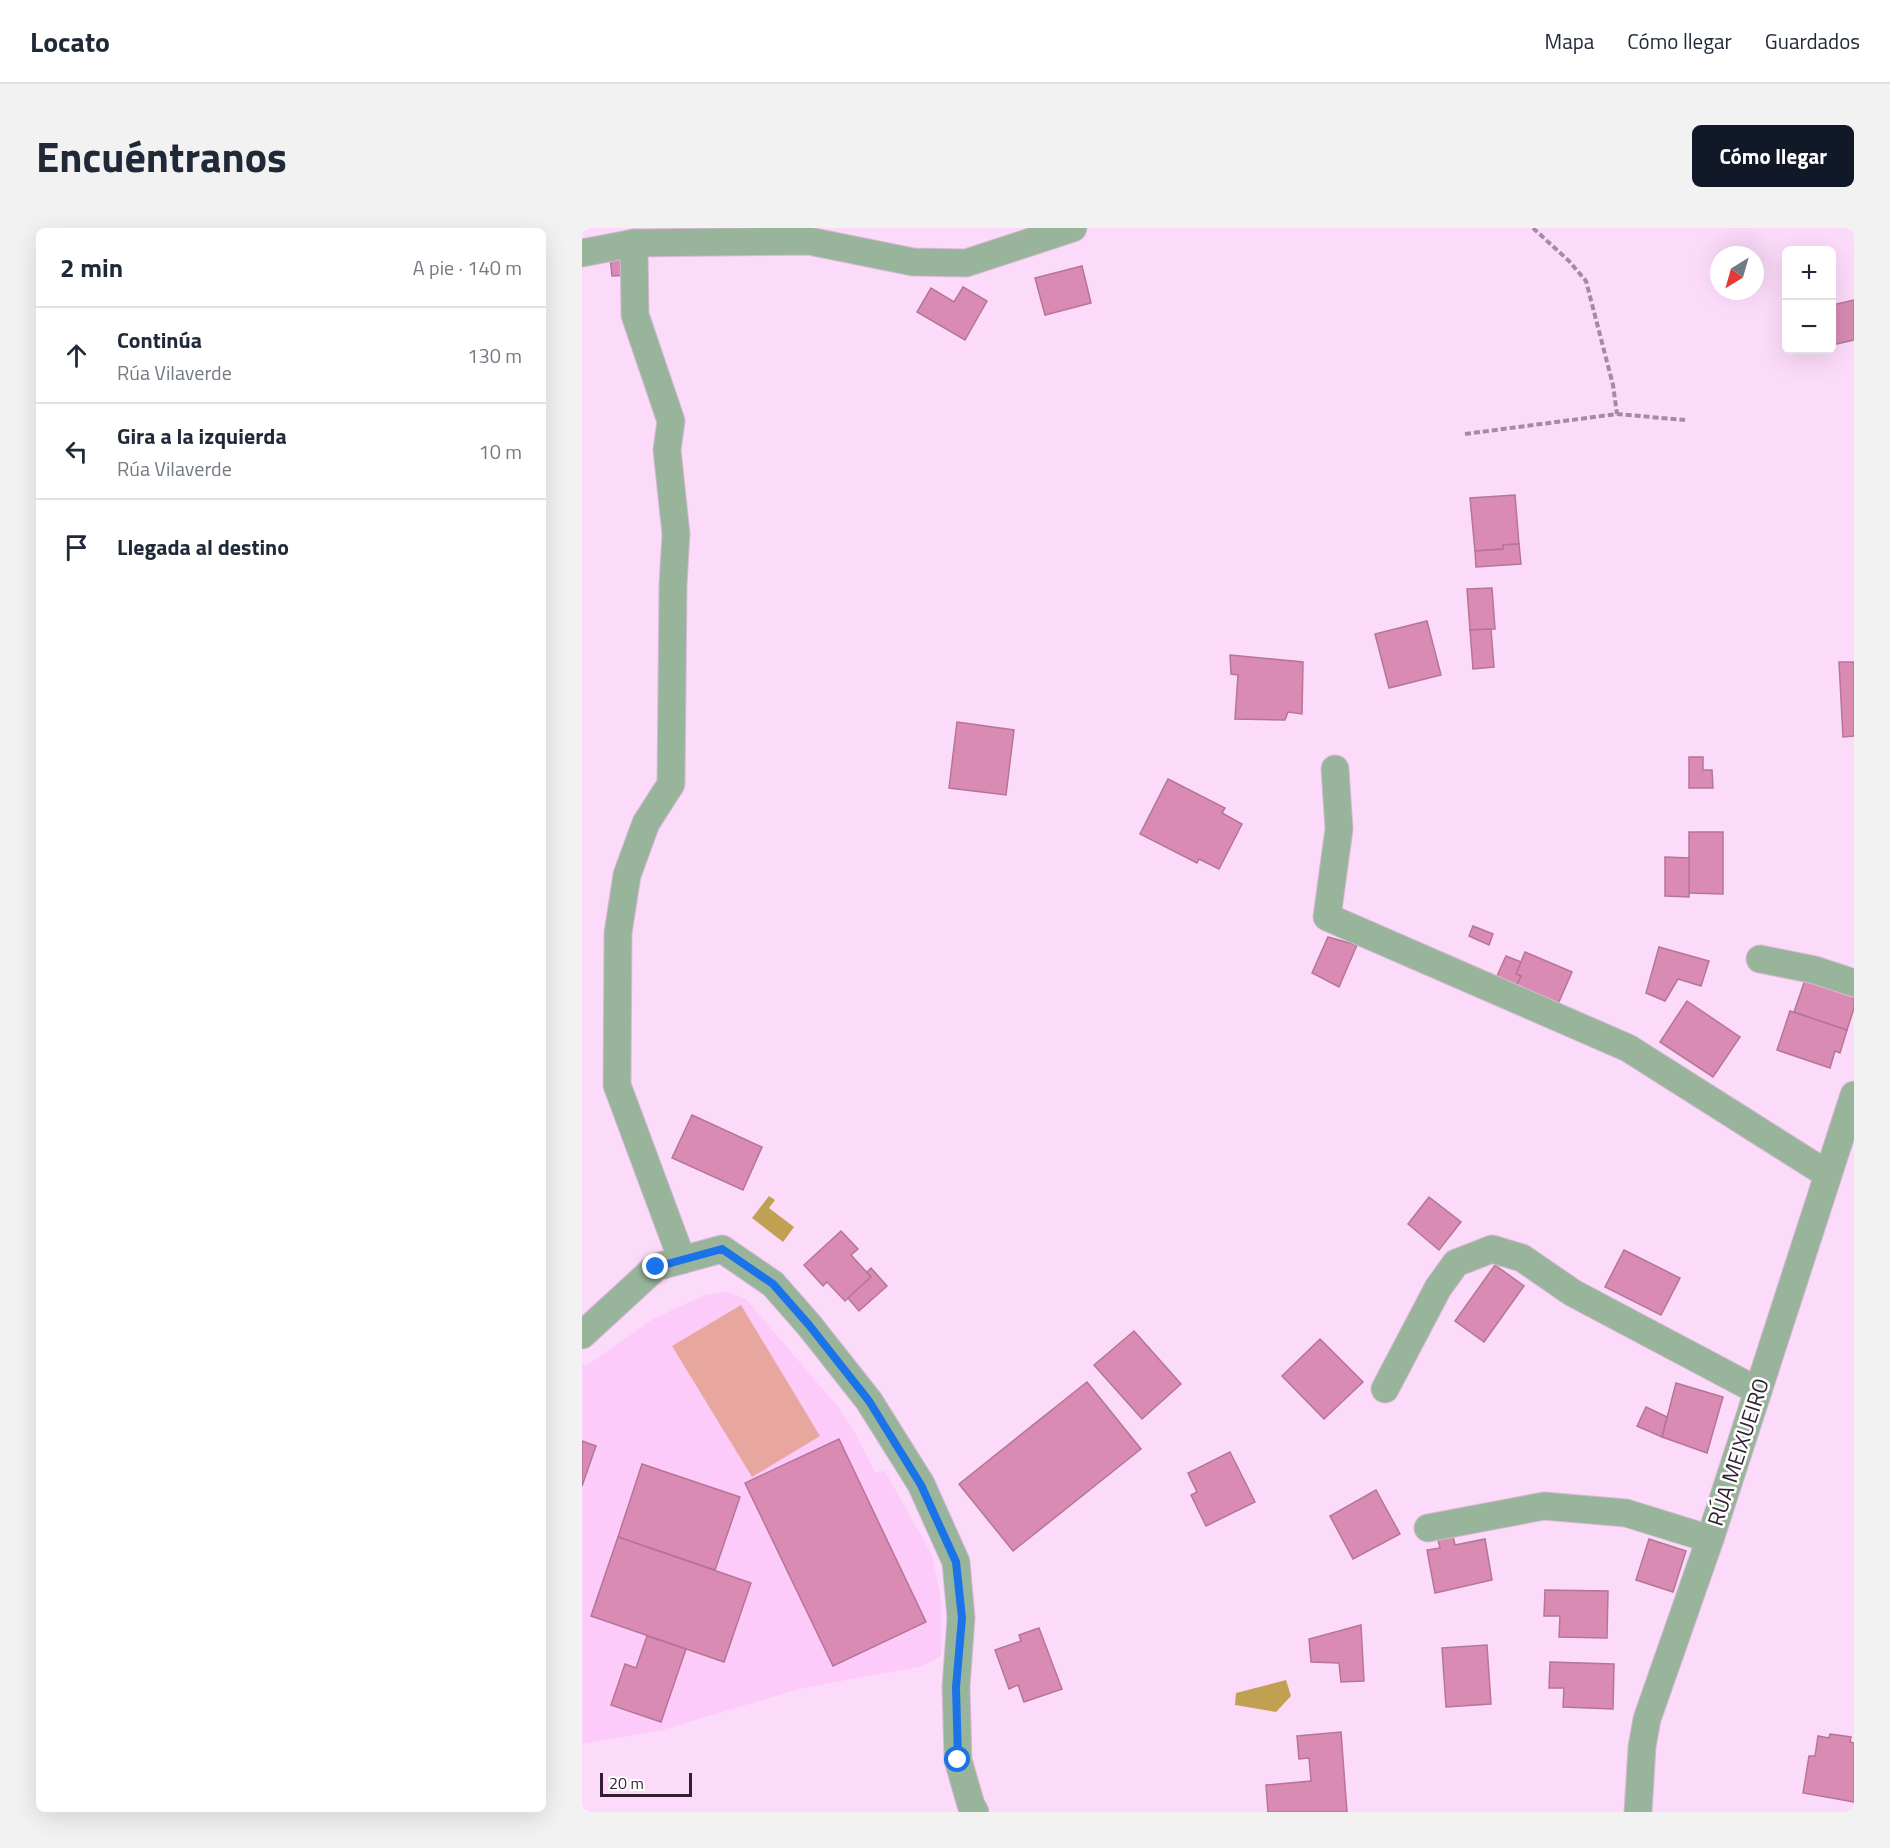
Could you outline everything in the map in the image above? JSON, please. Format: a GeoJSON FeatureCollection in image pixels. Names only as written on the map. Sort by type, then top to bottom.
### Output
{"type":"FeatureCollection","features":[{"type":"Feature","properties":{"kind":"street"},"geometry":{"type":"LineString","coordinates":[[582,253],[634,243],[809,241],[913,262],[966,263],[1073,228]]}},
{"type":"Feature","properties":{"kind":"street"},"geometry":{"type":"LineString","coordinates":[[634,243],[635,315],[671,421],[667,450],[676,534],[673,585],[671,784],[646,823],[627,875],[618,933],[617,1085],[682,1260]]}},
{"type":"Feature","properties":{"kind":"street"},"geometry":{"type":"LineString","coordinates":[[1335,769],[1339,829],[1327,917],[1628,1048],[1827,1174]]}},
{"type":"Feature","properties":{"kind":"street"},"geometry":{"type":"LineString","coordinates":[[1760,959],[1815,970],[1854,983]]}},
{"type":"Feature","properties":{"kind":"street","name":"RÚA MEIXUEIRO"},"geometry":{"type":"LineString","coordinates":[[1638,1812],[1642,1748],[1647,1719],[1710,1539],[1854,1095]]}},
{"type":"Feature","properties":{"kind":"street"},"geometry":{"type":"LineString","coordinates":[[582,1335],[656,1267],[722,1249],[773,1284],[809,1325],[869,1401],[921,1485],[956,1562],[962,1618],[956,1687],[958,1760],[975,1812]]}},
{"type":"Feature","properties":{"kind":"street"},"geometry":{"type":"LineString","coordinates":[[1385,1389],[1438,1288],[1456,1263],[1492,1249],[1522,1258],[1573,1293],[1758,1391]]}},
{"type":"Feature","properties":{"kind":"street"},"geometry":{"type":"LineString","coordinates":[[1428,1528],[1544,1506],[1626,1513],[1710,1539]]}},
{"type":"Feature","properties":{"kind":"path"},"geometry":{"type":"LineString","coordinates":[[1533,228],[1569,261],[1586,281],[1613,386],[1617,414]]}},
{"type":"Feature","properties":{"kind":"path"},"geometry":{"type":"LineString","coordinates":[[1466,434],[1617,414],[1685,420]]}},
{"type":"Feature","properties":{"kind":"shaded area"},"geometry":{"type":"Polygon","coordinates":[[[769,1196],[775,1200],[769,1208],[794,1227],[783,1242],[752,1218],[769,1196]]]}},
{"type":"Feature","properties":{"kind":"shaded area"},"geometry":{"type":"Polygon","coordinates":[[[725,1292],[745,1298],[838,1407],[855,1433],[875,1472],[885,1471],[932,1555],[941,1601],[941,1656],[923,1666],[803,1688],[662,1730],[582,1744],[582,1363],[586,1366],[653,1319],[705,1295],[725,1292]]]}},
{"type":"Feature","properties":{"kind":"shaded area"},"geometry":{"type":"Polygon","coordinates":[[[741,1305],[820,1436],[752,1477],[672,1346],[741,1305]]]}},
{"type":"Feature","properties":{"kind":"shaded area"},"geometry":{"type":"Polygon","coordinates":[[[1286,1680],[1291,1696],[1276,1712],[1235,1705],[1236,1693],[1286,1680]]]}},
{"type":"Feature","properties":{"kind":"building"},"geometry":{"type":"Polygon","coordinates":[[[627,256],[629,275],[612,276],[610,257],[627,256]]]}},
{"type":"Feature","properties":{"kind":"building"},"geometry":{"type":"Polygon","coordinates":[[[1082,266],[1091,303],[1045,315],[1035,278],[1082,266]]]}},
{"type":"Feature","properties":{"kind":"building"},"geometry":{"type":"Polygon","coordinates":[[[963,287],[987,301],[965,340],[917,312],[931,288],[954,302],[963,287]]]}},
{"type":"Feature","properties":{"kind":"building"},"geometry":{"type":"Polygon","coordinates":[[[1854,300],[1854,340],[1836,344],[1836,304],[1854,300]]]}},
{"type":"Feature","properties":{"kind":"building"},"geometry":{"type":"Polygon","coordinates":[[[1515,495],[1519,544],[1503,545],[1503,549],[1475,551],[1470,498],[1515,495]]]}},
{"type":"Feature","properties":{"kind":"building"},"geometry":{"type":"Polygon","coordinates":[[[1519,544],[1521,564],[1476,567],[1475,551],[1503,549],[1503,545],[1519,544]]]}},
{"type":"Feature","properties":{"kind":"building"},"geometry":{"type":"Polygon","coordinates":[[[1492,588],[1495,629],[1470,630],[1467,589],[1492,588]]]}},
{"type":"Feature","properties":{"kind":"building"},"geometry":{"type":"Polygon","coordinates":[[[1427,621],[1441,675],[1389,688],[1375,634],[1427,621]]]}},
{"type":"Feature","properties":{"kind":"building"},"geometry":{"type":"Polygon","coordinates":[[[1491,629],[1494,667],[1473,669],[1470,630],[1491,629]]]}},
{"type":"Feature","properties":{"kind":"building"},"geometry":{"type":"Polygon","coordinates":[[[1230,655],[1303,662],[1302,714],[1288,712],[1285,720],[1235,719],[1238,675],[1231,674],[1230,655]]]}},
{"type":"Feature","properties":{"kind":"building"},"geometry":{"type":"Polygon","coordinates":[[[1839,662],[1854,662],[1854,736],[1843,737],[1839,662]]]}},
{"type":"Feature","properties":{"kind":"building"},"geometry":{"type":"Polygon","coordinates":[[[957,722],[1014,730],[1006,795],[949,788],[957,722]]]}},
{"type":"Feature","properties":{"kind":"building"},"geometry":{"type":"Polygon","coordinates":[[[1689,757],[1703,757],[1703,770],[1712,770],[1713,788],[1689,788],[1689,757]]]}},
{"type":"Feature","properties":{"kind":"building"},"geometry":{"type":"Polygon","coordinates":[[[1168,779],[1225,808],[1222,813],[1242,824],[1219,869],[1199,859],[1197,863],[1140,834],[1168,779]]]}},
{"type":"Feature","properties":{"kind":"building"},"geometry":{"type":"Polygon","coordinates":[[[1689,832],[1723,832],[1723,894],[1689,893],[1689,832]]]}},
{"type":"Feature","properties":{"kind":"building"},"geometry":{"type":"Polygon","coordinates":[[[1665,857],[1689,858],[1689,897],[1665,896],[1665,857]]]}},
{"type":"Feature","properties":{"kind":"building"},"geometry":{"type":"Polygon","coordinates":[[[1473,926],[1493,934],[1489,945],[1469,936],[1473,926]]]}},
{"type":"Feature","properties":{"kind":"building"},"geometry":{"type":"Polygon","coordinates":[[[1328,937],[1357,945],[1339,987],[1312,973],[1328,937]]]}},
{"type":"Feature","properties":{"kind":"building"},"geometry":{"type":"Polygon","coordinates":[[[1659,947],[1709,961],[1701,986],[1678,979],[1665,1001],[1646,993],[1659,947]]]}},
{"type":"Feature","properties":{"kind":"building"},"geometry":{"type":"Polygon","coordinates":[[[1525,952],[1572,972],[1558,1004],[1516,986],[1521,976],[1516,974],[1525,952]]]}},
{"type":"Feature","properties":{"kind":"building"},"geometry":{"type":"Polygon","coordinates":[[[1506,956],[1521,962],[1516,974],[1521,976],[1516,986],[1496,978],[1506,956]]]}},
{"type":"Feature","properties":{"kind":"building"},"geometry":{"type":"Polygon","coordinates":[[[1806,977],[1854,993],[1854,1008],[1847,1030],[1794,1012],[1806,977]]]}},
{"type":"Feature","properties":{"kind":"building"},"geometry":{"type":"Polygon","coordinates":[[[1687,1001],[1740,1037],[1713,1077],[1660,1042],[1687,1001]]]}},
{"type":"Feature","properties":{"kind":"building"},"geometry":{"type":"Polygon","coordinates":[[[1790,1011],[1847,1030],[1840,1053],[1835,1051],[1830,1068],[1777,1050],[1790,1011]]]}},
{"type":"Feature","properties":{"kind":"building"},"geometry":{"type":"Polygon","coordinates":[[[692,1115],[762,1147],[743,1190],[672,1158],[692,1115]]]}},
{"type":"Feature","properties":{"kind":"building"},"geometry":{"type":"Polygon","coordinates":[[[1429,1197],[1461,1222],[1439,1250],[1408,1224],[1429,1197]]]}},
{"type":"Feature","properties":{"kind":"building"},"geometry":{"type":"Polygon","coordinates":[[[841,1231],[858,1249],[851,1255],[871,1277],[845,1301],[827,1282],[823,1286],[804,1265],[841,1231]]]}},
{"type":"Feature","properties":{"kind":"building"},"geometry":{"type":"Polygon","coordinates":[[[1624,1250],[1680,1278],[1661,1315],[1605,1287],[1624,1250]]]}},
{"type":"Feature","properties":{"kind":"building"},"geometry":{"type":"Polygon","coordinates":[[[1495,1265],[1524,1286],[1484,1342],[1455,1321],[1495,1265]]]}},
{"type":"Feature","properties":{"kind":"building"},"geometry":{"type":"Polygon","coordinates":[[[871,1268],[887,1286],[859,1311],[848,1298],[871,1277],[867,1272],[871,1268]]]}},
{"type":"Feature","properties":{"kind":"building"},"geometry":{"type":"Polygon","coordinates":[[[1134,1331],[1181,1384],[1142,1419],[1094,1365],[1134,1331]]]}},
{"type":"Feature","properties":{"kind":"building"},"geometry":{"type":"Polygon","coordinates":[[[1320,1339],[1363,1382],[1324,1419],[1282,1376],[1320,1339]]]}},
{"type":"Feature","properties":{"kind":"building"},"geometry":{"type":"Polygon","coordinates":[[[1087,1382],[1141,1449],[1013,1551],[959,1484],[1087,1382]]]}},
{"type":"Feature","properties":{"kind":"building"},"geometry":{"type":"Polygon","coordinates":[[[1676,1383],[1723,1397],[1707,1453],[1662,1437],[1676,1383]]]}},
{"type":"Feature","properties":{"kind":"building"},"geometry":{"type":"Polygon","coordinates":[[[1646,1407],[1667,1417],[1662,1437],[1637,1426],[1646,1407]]]}},
{"type":"Feature","properties":{"kind":"building"},"geometry":{"type":"Polygon","coordinates":[[[839,1439],[926,1622],[833,1666],[745,1483],[839,1439]]]}},
{"type":"Feature","properties":{"kind":"building"},"geometry":{"type":"Polygon","coordinates":[[[582,1441],[596,1446],[582,1486],[582,1441]]]}},
{"type":"Feature","properties":{"kind":"building"},"geometry":{"type":"Polygon","coordinates":[[[1230,1452],[1255,1502],[1206,1526],[1191,1495],[1197,1492],[1188,1473],[1230,1452]]]}},
{"type":"Feature","properties":{"kind":"building"},"geometry":{"type":"Polygon","coordinates":[[[642,1464],[740,1497],[715,1570],[618,1537],[642,1464]]]}},
{"type":"Feature","properties":{"kind":"building"},"geometry":{"type":"Polygon","coordinates":[[[1376,1490],[1400,1534],[1353,1559],[1330,1516],[1376,1490]]]}},
{"type":"Feature","properties":{"kind":"building"},"geometry":{"type":"Polygon","coordinates":[[[1453,1536],[1455,1545],[1485,1539],[1492,1580],[1435,1593],[1427,1550],[1440,1548],[1438,1540],[1453,1536]]]}},
{"type":"Feature","properties":{"kind":"building"},"geometry":{"type":"Polygon","coordinates":[[[618,1537],[751,1583],[724,1662],[591,1616],[618,1537]]]}},
{"type":"Feature","properties":{"kind":"building"},"geometry":{"type":"Polygon","coordinates":[[[1649,1539],[1686,1551],[1673,1592],[1636,1580],[1649,1539]]]}},
{"type":"Feature","properties":{"kind":"building"},"geometry":{"type":"Polygon","coordinates":[[[1545,1590],[1608,1591],[1607,1638],[1559,1637],[1560,1616],[1544,1616],[1545,1590]]]}},
{"type":"Feature","properties":{"kind":"building"},"geometry":{"type":"Polygon","coordinates":[[[1361,1625],[1364,1681],[1341,1682],[1339,1663],[1311,1662],[1309,1639],[1361,1625]]]}},
{"type":"Feature","properties":{"kind":"building"},"geometry":{"type":"Polygon","coordinates":[[[1039,1628],[1062,1689],[1024,1702],[1018,1685],[1009,1689],[995,1650],[1021,1641],[1019,1635],[1039,1628]]]}},
{"type":"Feature","properties":{"kind":"building"},"geometry":{"type":"Polygon","coordinates":[[[647,1636],[686,1649],[661,1722],[611,1705],[625,1664],[636,1668],[647,1636]]]}},
{"type":"Feature","properties":{"kind":"building"},"geometry":{"type":"Polygon","coordinates":[[[1487,1645],[1491,1704],[1446,1707],[1442,1648],[1487,1645]]]}},
{"type":"Feature","properties":{"kind":"building"},"geometry":{"type":"Polygon","coordinates":[[[1550,1662],[1614,1664],[1613,1709],[1563,1707],[1564,1688],[1549,1688],[1550,1662]]]}},
{"type":"Feature","properties":{"kind":"building"},"geometry":{"type":"Polygon","coordinates":[[[1341,1732],[1347,1812],[1268,1812],[1266,1785],[1311,1781],[1309,1758],[1299,1759],[1297,1736],[1341,1732]]]}},
{"type":"Feature","properties":{"kind":"building"},"geometry":{"type":"Polygon","coordinates":[[[1830,1734],[1851,1737],[1850,1742],[1854,1743],[1854,1802],[1803,1793],[1809,1756],[1815,1756],[1818,1736],[1829,1738],[1830,1734]]]}},
{"type":"Feature","properties":{"kind":"route"},"geometry":{"type":"LineString","coordinates":[[656,1267],[722,1249],[773,1284],[809,1325],[869,1401],[921,1485],[956,1562],[962,1618],[956,1687],[958,1760]]}}]}
